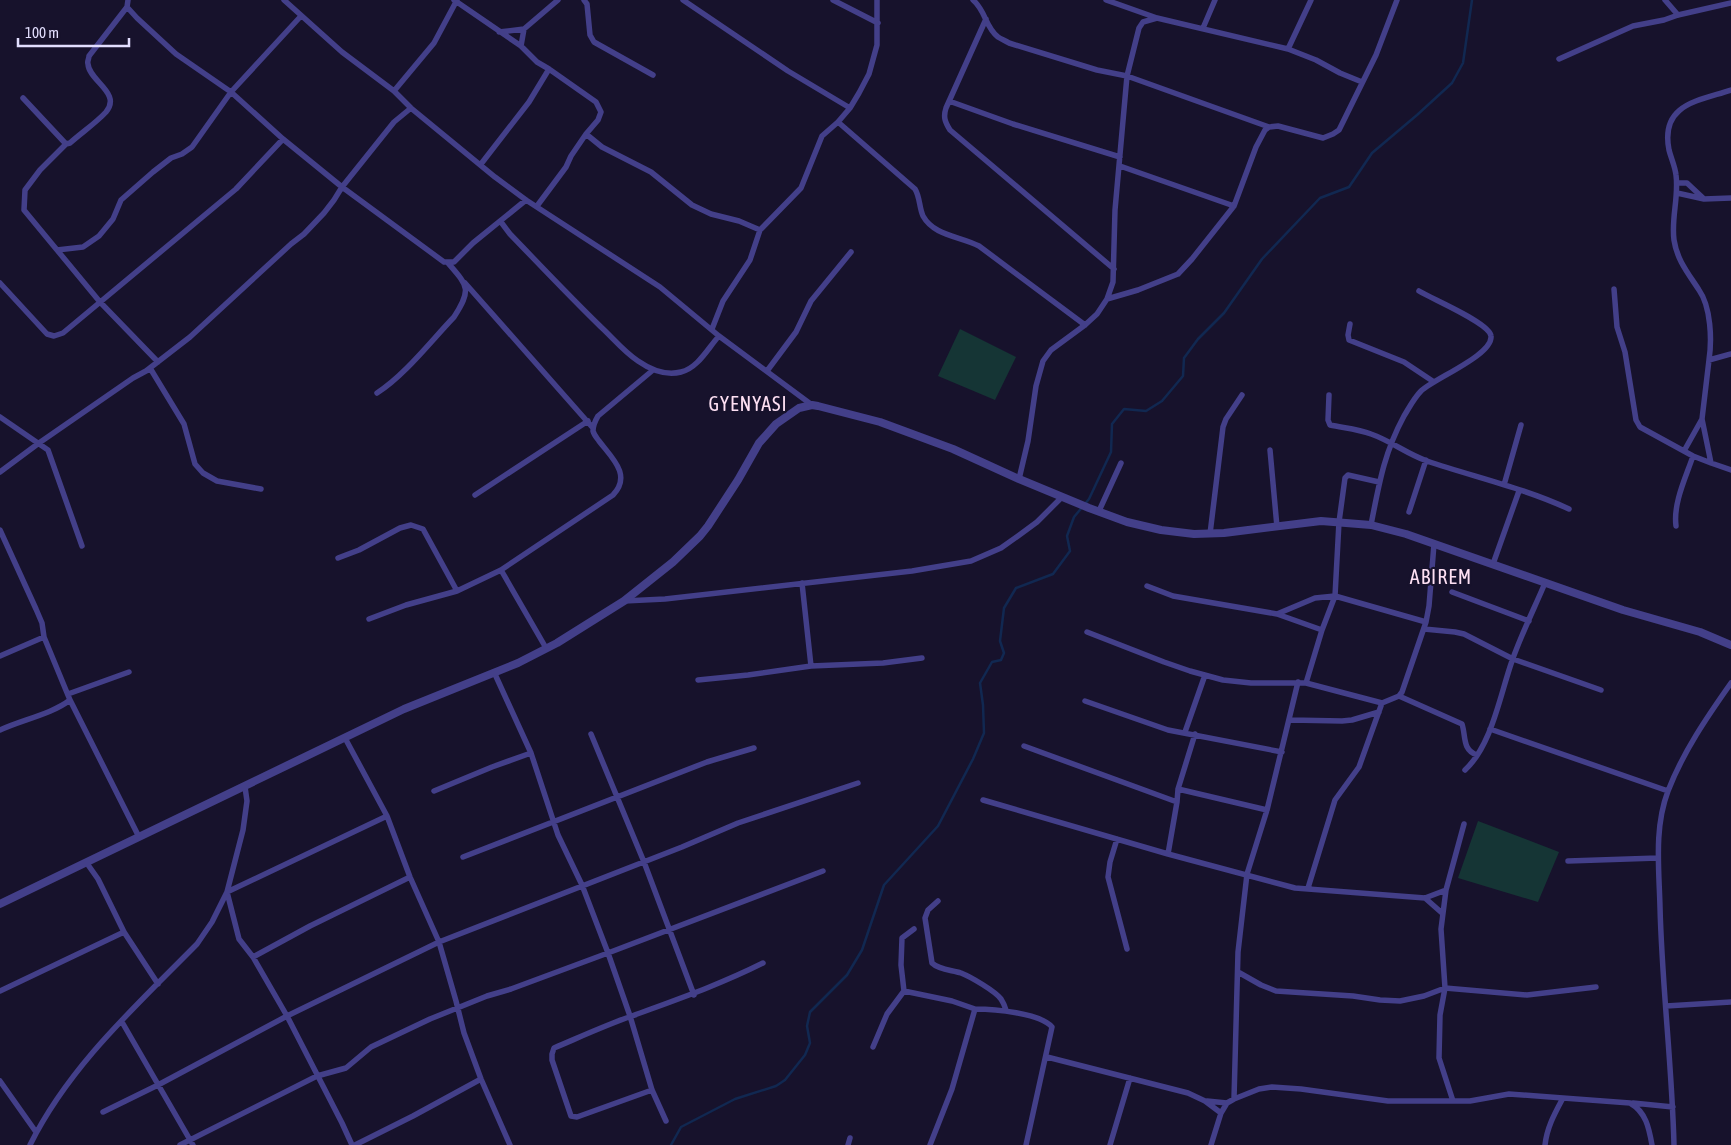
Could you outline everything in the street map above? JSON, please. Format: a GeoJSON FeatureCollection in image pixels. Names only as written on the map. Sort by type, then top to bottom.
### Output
{"type":"FeatureCollection","features":[{"type":"Feature","properties":{"kind":"street"},"geometry":{"type":"LineString","coordinates":[[128,0],[127,7],[89,56],[88,64],[90,71],[109,94],[110,104],[106,112],[70,143],[66,144],[40,170],[25,190],[23,203],[24,210],[100,302],[158,362]]}},
{"type":"Feature","properties":{"kind":"street"},"geometry":{"type":"LineString","coordinates":[[284,0],[342,52],[394,91],[411,108],[526,200],[660,287],[719,336],[812,405],[894,426],[953,449],[1062,497],[1127,522],[1161,530],[1194,534],[1243,532],[1321,521],[1371,524],[1389,528],[1623,610],[1700,632],[1731,644]]}},
{"type":"Feature","properties":{"kind":"street"},"geometry":{"type":"LineString","coordinates":[[394,91],[434,43],[456,0],[521,46],[537,62],[596,102],[601,112],[598,120],[586,134],[566,167],[537,206]]}},
{"type":"Feature","properties":{"kind":"street"},"geometry":{"type":"LineString","coordinates":[[499,32],[524,29],[558,0]]}},
{"type":"Feature","properties":{"kind":"street"},"geometry":{"type":"LineString","coordinates":[[584,0],[587,4],[590,35],[594,42],[653,75]]}},
{"type":"Feature","properties":{"kind":"street"},"geometry":{"type":"LineString","coordinates":[[683,0],[788,71],[850,108]]}},
{"type":"Feature","properties":{"kind":"street"},"geometry":{"type":"LineString","coordinates":[[833,0],[878,23]]}},
{"type":"Feature","properties":{"kind":"street"},"geometry":{"type":"LineString","coordinates":[[712,329],[724,301],[750,260],[760,230],[801,188],[822,136],[850,108],[866,80],[877,45],[877,0]]}},
{"type":"Feature","properties":{"kind":"street"},"geometry":{"type":"LineString","coordinates":[[973,0],[982,9],[991,28],[998,37],[1009,43],[1096,70],[1127,76],[1269,127],[1278,126],[1316,137],[1329,136],[1339,130],[1376,55],[1397,0]]}},
{"type":"Feature","properties":{"kind":"street"},"geometry":{"type":"LineString","coordinates":[[1203,28],[1215,0]]}},
{"type":"Feature","properties":{"kind":"street"},"geometry":{"type":"LineString","coordinates":[[1288,49],[1310,0]]}},
{"type":"Feature","properties":{"kind":"street"},"geometry":{"type":"LineString","coordinates":[[1664,0],[1678,15]]}},
{"type":"Feature","properties":{"kind":"street"},"geometry":{"type":"LineString","coordinates":[[1109,1],[1156,18],[1288,49],[1362,82]]}},
{"type":"Feature","properties":{"kind":"street"},"geometry":{"type":"LineString","coordinates":[[1559,59],[1633,26],[1731,3]]}},
{"type":"Feature","properties":{"kind":"street"},"geometry":{"type":"LineString","coordinates":[[127,7],[176,54],[231,92],[283,139],[342,186],[448,263],[588,421],[593,428],[594,434],[618,466],[621,477],[619,489],[613,495],[501,570],[457,591],[428,598],[370,619]]}},
{"type":"Feature","properties":{"kind":"street"},"geometry":{"type":"LineString","coordinates":[[57,250],[83,247],[99,236],[113,219],[121,200],[171,158],[182,154],[192,147],[231,92],[301,16]]}},
{"type":"Feature","properties":{"kind":"street"},"geometry":{"type":"LineString","coordinates":[[1019,479],[1028,441],[1036,386],[1043,361],[1051,350],[1097,314],[1107,299],[1113,282],[1115,210],[1127,76],[1142,22],[1156,18]]}},
{"type":"Feature","properties":{"kind":"street"},"geometry":{"type":"LineString","coordinates":[[986,19],[944,115],[950,130],[1114,269]]}},
{"type":"Feature","properties":{"kind":"street"},"geometry":{"type":"LineString","coordinates":[[521,46],[524,29]]}},
{"type":"Feature","properties":{"kind":"street"},"geometry":{"type":"LineString","coordinates":[[481,164],[529,102],[549,69]]}},
{"type":"Feature","properties":{"kind":"street"},"geometry":{"type":"LineString","coordinates":[[1712,463],[1702,419],[1711,327],[1704,300],[1682,265],[1674,239],[1677,183],[1668,136],[1669,126],[1677,111],[1685,106],[1731,90]]}},
{"type":"Feature","properties":{"kind":"street"},"geometry":{"type":"LineString","coordinates":[[23,98],[66,144]]}},
{"type":"Feature","properties":{"kind":"street"},"geometry":{"type":"LineString","coordinates":[[949,101],[1014,124],[1120,157]]}},
{"type":"Feature","properties":{"kind":"street"},"geometry":{"type":"LineString","coordinates":[[0,472],[39,443],[150,368],[190,337],[304,234],[334,200],[342,186],[394,122],[411,108]]}},
{"type":"Feature","properties":{"kind":"street"},"geometry":{"type":"LineString","coordinates":[[838,122],[915,189],[919,196],[923,215],[936,230],[968,240],[979,246],[1085,325]]}},
{"type":"Feature","properties":{"kind":"street"},"geometry":{"type":"LineString","coordinates":[[1107,299],[1138,290],[1178,274],[1192,260],[1234,206],[1256,147],[1265,130],[1269,127]]}},
{"type":"Feature","properties":{"kind":"street"},"geometry":{"type":"LineString","coordinates":[[586,134],[602,147],[651,172],[692,205],[711,214],[738,221],[760,230]]}},
{"type":"Feature","properties":{"kind":"street"},"geometry":{"type":"LineString","coordinates":[[0,284],[47,334],[54,336],[63,333],[236,189],[283,139]]}},
{"type":"Feature","properties":{"kind":"street"},"geometry":{"type":"LineString","coordinates":[[1120,166],[1234,206]]}},
{"type":"Feature","properties":{"kind":"street"},"geometry":{"type":"LineString","coordinates":[[1677,183],[1686,183],[1704,199]]}},
{"type":"Feature","properties":{"kind":"street"},"geometry":{"type":"LineString","coordinates":[[1677,193],[1704,199],[1731,198]]}},
{"type":"Feature","properties":{"kind":"street"},"geometry":{"type":"LineString","coordinates":[[448,263],[460,258],[473,244],[526,200]]}},
{"type":"Feature","properties":{"kind":"street"},"geometry":{"type":"LineString","coordinates":[[501,222],[510,234],[593,319],[637,361],[653,370],[668,374],[689,369],[719,336]]}},
{"type":"Feature","properties":{"kind":"street"},"geometry":{"type":"LineString","coordinates":[[767,371],[796,332],[811,301],[851,252]]}},
{"type":"Feature","properties":{"kind":"street"},"geometry":{"type":"LineString","coordinates":[[377,393],[388,386],[454,317],[466,293],[465,283]]}},
{"type":"Feature","properties":{"kind":"street"},"geometry":{"type":"LineString","coordinates":[[1614,289],[1618,327],[1625,352],[1636,420],[1640,427],[1693,456],[1731,470]]}},
{"type":"Feature","properties":{"kind":"street"},"geometry":{"type":"LineString","coordinates":[[1371,524],[1379,482],[1391,443],[1410,406],[1421,391],[1481,354],[1491,341],[1488,329],[1479,322],[1419,291]]}},
{"type":"Feature","properties":{"kind":"street"},"geometry":{"type":"LineString","coordinates":[[1350,324],[1349,340],[1404,362],[1434,382]]}},
{"type":"Feature","properties":{"kind":"street"},"geometry":{"type":"LineString","coordinates":[[1709,360],[1731,354]]}},
{"type":"Feature","properties":{"kind":"street"},"geometry":{"type":"LineString","coordinates":[[150,368],[184,424],[195,464],[204,473],[217,481],[260,489]]}},
{"type":"Feature","properties":{"kind":"street"},"geometry":{"type":"LineString","coordinates":[[593,428],[598,416],[653,370]]}},
{"type":"Feature","properties":{"kind":"street"},"geometry":{"type":"LineString","coordinates":[[1210,534],[1223,427],[1226,419],[1242,395]]}},
{"type":"Feature","properties":{"kind":"street"},"geometry":{"type":"LineString","coordinates":[[1330,395],[1329,424],[1370,434],[1391,443],[1407,453],[1519,491],[1541,496],[1569,509]]}},
{"type":"Feature","properties":{"kind":"street"},"geometry":{"type":"LineString","coordinates":[[0,904],[404,709],[518,663],[624,601],[673,562],[700,536],[738,480],[759,443],[776,424],[798,408],[812,405]]}},
{"type":"Feature","properties":{"kind":"street"},"geometry":{"type":"LineString","coordinates":[[0,417],[48,450],[55,465],[82,546]]}},
{"type":"Feature","properties":{"kind":"street"},"geometry":{"type":"LineString","coordinates":[[1684,451],[1702,419]]}},
{"type":"Feature","properties":{"kind":"street"},"geometry":{"type":"LineString","coordinates":[[475,495],[588,421]]}},
{"type":"Feature","properties":{"kind":"street"},"geometry":{"type":"LineString","coordinates":[[1504,485],[1521,425]]}},
{"type":"Feature","properties":{"kind":"street"},"geometry":{"type":"LineString","coordinates":[[1270,450],[1277,527]]}},
{"type":"Feature","properties":{"kind":"street"},"geometry":{"type":"LineString","coordinates":[[1676,526],[1674,516],[1693,456]]}},
{"type":"Feature","properties":{"kind":"street"},"geometry":{"type":"LineString","coordinates":[[1409,512],[1426,460]]}},
{"type":"Feature","properties":{"kind":"street"},"geometry":{"type":"LineString","coordinates":[[1099,512],[1121,463]]}},
{"type":"Feature","properties":{"kind":"street"},"geometry":{"type":"LineString","coordinates":[[1306,683],[1322,630],[1335,596],[1339,522],[1346,476],[1379,482]]}},
{"type":"Feature","properties":{"kind":"street"},"geometry":{"type":"LineString","coordinates":[[1493,564],[1519,491]]}},
{"type":"Feature","properties":{"kind":"street"},"geometry":{"type":"LineString","coordinates":[[624,601],[665,599],[912,571],[971,561],[1001,548],[1037,522],[1062,497]]}},
{"type":"Feature","properties":{"kind":"street"},"geometry":{"type":"LineString","coordinates":[[338,558],[359,550],[400,528],[411,525],[417,526],[423,529],[457,591]]}},
{"type":"Feature","properties":{"kind":"street"},"geometry":{"type":"LineString","coordinates":[[0,530],[42,623],[44,637],[69,697],[139,837]]}},
{"type":"Feature","properties":{"kind":"street"},"geometry":{"type":"LineString","coordinates":[[1087,632],[1164,662],[1223,680],[1251,683],[1306,683],[1382,703],[1399,696],[1402,692],[1424,629],[1429,606],[1434,544]]}},
{"type":"Feature","properties":{"kind":"street"},"geometry":{"type":"LineString","coordinates":[[501,570],[546,648]]}},
{"type":"Feature","properties":{"kind":"street"},"geometry":{"type":"LineString","coordinates":[[802,583],[811,666]]}},
{"type":"Feature","properties":{"kind":"street"},"geometry":{"type":"LineString","coordinates":[[1465,770],[1473,762],[1490,729],[1513,659],[1544,583]]}},
{"type":"Feature","properties":{"kind":"street"},"geometry":{"type":"LineString","coordinates":[[1147,586],[1173,596],[1277,614],[1322,630]]}},
{"type":"Feature","properties":{"kind":"street"},"geometry":{"type":"LineString","coordinates":[[1452,592],[1529,621]]}},
{"type":"Feature","properties":{"kind":"street"},"geometry":{"type":"LineString","coordinates":[[1277,614],[1315,598],[1335,596],[1426,622]]}},
{"type":"Feature","properties":{"kind":"street"},"geometry":{"type":"LineString","coordinates":[[1424,629],[1464,634],[1513,659],[1601,690]]}},
{"type":"Feature","properties":{"kind":"street"},"geometry":{"type":"LineString","coordinates":[[0,656],[44,637]]}},
{"type":"Feature","properties":{"kind":"street"},"geometry":{"type":"LineString","coordinates":[[698,680],[811,666],[875,664],[922,658]]}},
{"type":"Feature","properties":{"kind":"street"},"geometry":{"type":"LineString","coordinates":[[0,730],[46,712],[69,697],[129,672]]}},
{"type":"Feature","properties":{"kind":"street"},"geometry":{"type":"LineString","coordinates":[[494,672],[531,753],[558,835],[582,885],[630,1016],[652,1090],[666,1121]]}},
{"type":"Feature","properties":{"kind":"street"},"geometry":{"type":"LineString","coordinates":[[1185,732],[1205,675]]}},
{"type":"Feature","properties":{"kind":"street"},"geometry":{"type":"LineString","coordinates":[[1234,1099],[1238,952],[1247,874],[1267,810],[1298,682]]}},
{"type":"Feature","properties":{"kind":"street"},"geometry":{"type":"LineString","coordinates":[[1674,1145],[1673,1107],[1662,966],[1658,858],[1661,818],[1668,791],[1691,744],[1731,683]]}},
{"type":"Feature","properties":{"kind":"street"},"geometry":{"type":"LineString","coordinates":[[1399,696],[1462,724],[1469,751],[1477,755]]}},
{"type":"Feature","properties":{"kind":"street"},"geometry":{"type":"LineString","coordinates":[[1085,701],[1149,724],[1282,752]]}},
{"type":"Feature","properties":{"kind":"street"},"geometry":{"type":"LineString","coordinates":[[1308,888],[1335,800],[1359,767],[1382,703]]}},
{"type":"Feature","properties":{"kind":"street"},"geometry":{"type":"LineString","coordinates":[[1290,720],[1342,721],[1379,712]]}},
{"type":"Feature","properties":{"kind":"street"},"geometry":{"type":"LineString","coordinates":[[1490,729],[1668,791]]}},
{"type":"Feature","properties":{"kind":"street"},"geometry":{"type":"LineString","coordinates":[[591,734],[618,796],[694,994]]}},
{"type":"Feature","properties":{"kind":"street"},"geometry":{"type":"LineString","coordinates":[[1168,854],[1178,802],[1178,789],[1195,734]]}},
{"type":"Feature","properties":{"kind":"street"},"geometry":{"type":"LineString","coordinates":[[345,738],[387,816],[410,877],[439,942],[464,1034],[481,1079],[510,1145]]}},
{"type":"Feature","properties":{"kind":"street"},"geometry":{"type":"LineString","coordinates":[[1024,746],[1178,802]]}},
{"type":"Feature","properties":{"kind":"street"},"geometry":{"type":"LineString","coordinates":[[463,857],[707,762],[754,748]]}},
{"type":"Feature","properties":{"kind":"street"},"geometry":{"type":"LineString","coordinates":[[434,791],[531,753]]}},
{"type":"Feature","properties":{"kind":"street"},"geometry":{"type":"LineString","coordinates":[[103,1112],[158,1085],[287,1016],[439,942],[756,816],[858,783]]}},
{"type":"Feature","properties":{"kind":"street"},"geometry":{"type":"LineString","coordinates":[[30,1145],[36,1132],[73,1076],[197,944],[212,922],[227,892],[243,830],[247,801],[244,787]]}},
{"type":"Feature","properties":{"kind":"street"},"geometry":{"type":"LineString","coordinates":[[1178,789],[1267,810]]}},
{"type":"Feature","properties":{"kind":"street"},"geometry":{"type":"LineString","coordinates":[[983,800],[1168,854],[1295,888],[1425,898],[1446,890]]}},
{"type":"Feature","properties":{"kind":"street"},"geometry":{"type":"LineString","coordinates":[[227,892],[387,816]]}},
{"type":"Feature","properties":{"kind":"street"},"geometry":{"type":"LineString","coordinates":[[1453,1101],[1440,1058],[1440,1015],[1445,988],[1441,929],[1446,890],[1464,824]]}},
{"type":"Feature","properties":{"kind":"street"},"geometry":{"type":"LineString","coordinates":[[1117,839],[1110,862],[1108,877],[1127,949]]}},
{"type":"Feature","properties":{"kind":"street"},"geometry":{"type":"LineString","coordinates":[[1568,861],[1658,858]]}},
{"type":"Feature","properties":{"kind":"street"},"geometry":{"type":"LineString","coordinates":[[86,862],[98,879],[124,932],[158,984]]}},
{"type":"Feature","properties":{"kind":"street"},"geometry":{"type":"LineString","coordinates":[[180,1145],[192,1142],[318,1076],[346,1068],[371,1047],[430,1018],[608,954],[822,871]]}},
{"type":"Feature","properties":{"kind":"street"},"geometry":{"type":"LineString","coordinates":[[253,957],[310,926],[410,877]]}},
{"type":"Feature","properties":{"kind":"street"},"geometry":{"type":"LineString","coordinates":[[227,892],[239,939],[253,957],[287,1016],[353,1145],[413,1116],[481,1079]]}},
{"type":"Feature","properties":{"kind":"street"},"geometry":{"type":"LineString","coordinates":[[1425,898],[1442,913]]}},
{"type":"Feature","properties":{"kind":"street"},"geometry":{"type":"LineString","coordinates":[[938,901],[928,910],[925,918],[932,962],[936,966],[961,973],[988,989],[1002,1000],[1006,1010]]}},
{"type":"Feature","properties":{"kind":"street"},"geometry":{"type":"LineString","coordinates":[[904,991],[900,946],[902,938],[914,929]]}},
{"type":"Feature","properties":{"kind":"street"},"geometry":{"type":"LineString","coordinates":[[0,991],[124,932]]}},
{"type":"Feature","properties":{"kind":"street"},"geometry":{"type":"LineString","coordinates":[[652,1090],[577,1118],[571,1116],[552,1060],[554,1048],[630,1016],[729,980],[763,963]]}},
{"type":"Feature","properties":{"kind":"street"},"geometry":{"type":"LineString","coordinates":[[1238,972],[1261,985],[1276,990],[1400,1001],[1424,996],[1445,988],[1527,995],[1596,987]]}},
{"type":"Feature","properties":{"kind":"street"},"geometry":{"type":"LineString","coordinates":[[904,991],[952,1001],[975,1009],[1006,1010],[1045,1020],[1050,1024],[1052,1031],[1047,1057],[1026,1145]]}},
{"type":"Feature","properties":{"kind":"street"},"geometry":{"type":"LineString","coordinates":[[873,1047],[887,1014],[904,991]]}},
{"type":"Feature","properties":{"kind":"street"},"geometry":{"type":"LineString","coordinates":[[1666,1006],[1731,1002]]}},
{"type":"Feature","properties":{"kind":"street"},"geometry":{"type":"LineString","coordinates":[[930,1145],[952,1089],[975,1009]]}},
{"type":"Feature","properties":{"kind":"street"},"geometry":{"type":"LineString","coordinates":[[122,1022],[192,1142]]}},
{"type":"Feature","properties":{"kind":"street"},"geometry":{"type":"LineString","coordinates":[[1047,1057],[1188,1092],[1205,1101],[1221,1113]]}},
{"type":"Feature","properties":{"kind":"street"},"geometry":{"type":"LineString","coordinates":[[1110,1145],[1130,1078]]}},
{"type":"Feature","properties":{"kind":"street"},"geometry":{"type":"LineString","coordinates":[[0,1081],[36,1132]]}},
{"type":"Feature","properties":{"kind":"street"},"geometry":{"type":"LineString","coordinates":[[1212,1145],[1221,1113],[1227,1103],[1258,1089],[1272,1087],[1388,1101],[1470,1101],[1509,1094],[1673,1107]]}},
{"type":"Feature","properties":{"kind":"street"},"geometry":{"type":"LineString","coordinates":[[1546,1145],[1551,1122],[1563,1098]]}},
{"type":"Feature","properties":{"kind":"street"},"geometry":{"type":"LineString","coordinates":[[1205,1101],[1227,1103]]}},
{"type":"Feature","properties":{"kind":"street"},"geometry":{"type":"LineString","coordinates":[[1630,1103],[1640,1108],[1646,1119],[1652,1145]]}},
{"type":"Feature","properties":{"kind":"street"},"geometry":{"type":"LineString","coordinates":[[848,1145],[850,1138]]}},
{"type":"Feature","properties":{"kind":"green space"},"geometry":{"type":"Polygon","coordinates":[[[960,329],[1016,357],[995,400],[938,376],[960,329]]]}},
{"type":"Feature","properties":{"kind":"green space"},"geometry":{"type":"Polygon","coordinates":[[[1478,821],[1559,852],[1538,902],[1458,878],[1478,821]]]}},
{"type":"Feature","properties":{"kind":"waterway"},"geometry":{"type":"LineString","coordinates":[[671,1145],[681,1127],[735,1099],[776,1086],[785,1080],[805,1055],[810,1043],[807,1026],[810,1012],[847,975],[862,950],[884,885],[938,826],[973,759],[984,733],[980,683],[992,662],[1001,660],[1004,653],[1000,641],[1004,608],[1016,588],[1053,574],[1070,551],[1067,536],[1074,517],[1089,499],[1111,452],[1112,424],[1124,409],[1146,411],[1162,401],[1183,376],[1184,358],[1198,339],[1224,313],[1262,259],[1320,198],[1349,187],[1372,153],[1452,83],[1463,63],[1472,0]]}},
{"type":"Feature","properties":{"kind":"district","name":"GYENYASI"},"geometry":{"type":"Point","coordinates":[748,404]}},
{"type":"Feature","properties":{"kind":"district","name":"ABIREM"},"geometry":{"type":"Point","coordinates":[1441,577]}}]}
